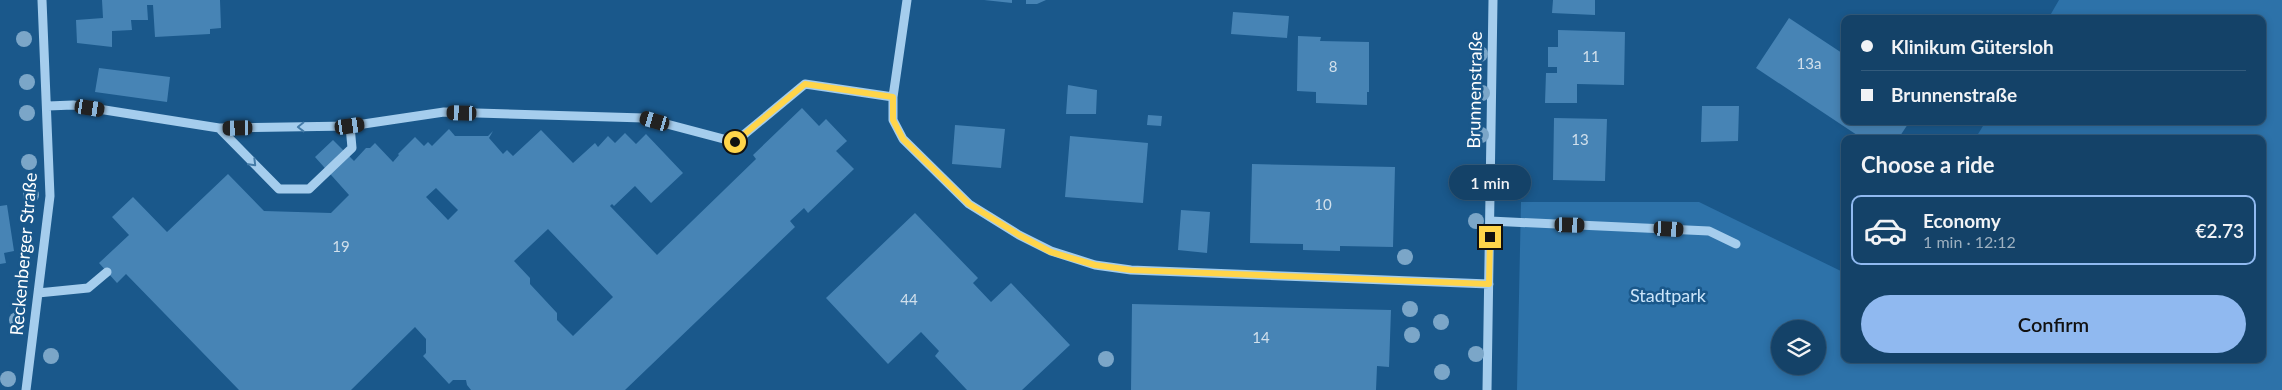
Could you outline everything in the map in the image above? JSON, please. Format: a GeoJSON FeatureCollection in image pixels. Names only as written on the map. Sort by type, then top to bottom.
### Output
{"type":"FeatureCollection","features":[{"type":"Feature","properties":{"kind":"street","name":"Reckenberger Straße"},"geometry":{"type":"LineString","coordinates":[[26,390],[50,196],[48,106],[42,0]]}},
{"type":"Feature","properties":{"kind":"street"},"geometry":{"type":"LineString","coordinates":[[907,0],[893,97],[893,120],[903,139],[969,204],[1051,252],[1095,265],[1131,270],[1489,284]]}},
{"type":"Feature","properties":{"kind":"street","name":"Brunnenstraße"},"geometry":{"type":"LineString","coordinates":[[1487,390],[1493,0]]}},
{"type":"Feature","properties":{"kind":"street"},"geometry":{"type":"LineString","coordinates":[[48,106],[73,105],[219,128],[350,126],[444,112],[644,118],[735,142],[805,84],[893,97]]}},
{"type":"Feature","properties":{"kind":"street"},"geometry":{"type":"LineString","coordinates":[[219,128],[279,189],[309,189],[352,148],[350,126]]}},
{"type":"Feature","properties":{"kind":"street"},"geometry":{"type":"LineString","coordinates":[[1490,221],[1709,230],[1736,244]]}},
{"type":"Feature","properties":{"kind":"street"},"geometry":{"type":"LineString","coordinates":[[38,293],[88,288],[107,272]]}},
{"type":"Feature","properties":{"kind":"green space","name":"Stadtpark"},"geometry":{"type":"Polygon","coordinates":[[[2059,0],[2282,0],[2282,390],[1517,390],[1521,202],[1699,202],[1841,271],[1841,363],[2266,363],[2266,135],[1977,135],[1984,125],[2266,125],[2266,15],[2050,15],[2059,0]]]}},
{"type":"Feature","properties":{"kind":"building"},"geometry":{"type":"Polygon","coordinates":[[[102,0],[220,0],[221,28],[210,29],[210,34],[155,37],[153,5],[147,5],[148,20],[131,20],[132,30],[112,31],[112,47],[77,43],[76,20],[103,18],[102,0]]]}},
{"type":"Feature","properties":{"kind":"building"},"geometry":{"type":"Polygon","coordinates":[[[984,0],[1012,0],[1012,3],[984,0]]]}},
{"type":"Feature","properties":{"kind":"building"},"geometry":{"type":"Polygon","coordinates":[[[1026,0],[1046,0],[1037,4],[1026,4],[1026,0]]]}},
{"type":"Feature","properties":{"kind":"building"},"geometry":{"type":"Polygon","coordinates":[[[1553,0],[1595,0],[1595,15],[1552,13],[1553,0]]]}},
{"type":"Feature","properties":{"kind":"building"},"geometry":{"type":"Polygon","coordinates":[[[1233,12],[1289,16],[1287,38],[1231,34],[1233,12]]]}},
{"type":"Feature","properties":{"kind":"building"},"geometry":{"type":"Polygon","coordinates":[[[1789,18],[1841,52],[1841,124],[1756,68],[1789,18]]]}},
{"type":"Feature","properties":{"kind":"building"},"geometry":{"type":"Polygon","coordinates":[[[1558,30],[1625,32],[1624,85],[1577,84],[1577,103],[1545,103],[1546,73],[1557,73],[1557,67],[1548,67],[1548,47],[1558,47],[1558,30]]]}},
{"type":"Feature","properties":{"kind":"building"},"geometry":{"type":"Polygon","coordinates":[[[1298,36],[1321,37],[1320,41],[1369,42],[1369,92],[1367,92],[1367,105],[1316,103],[1316,92],[1297,91],[1298,36]]]}},
{"type":"Feature","properties":{"kind":"building"},"geometry":{"type":"Polygon","coordinates":[[[99,68],[170,77],[167,102],[95,92],[99,68]]]}},
{"type":"Feature","properties":{"kind":"building"},"geometry":{"type":"Polygon","coordinates":[[[1068,85],[1097,90],[1096,114],[1066,114],[1068,85]]]}},
{"type":"Feature","properties":{"kind":"building"},"geometry":{"type":"Polygon","coordinates":[[[1702,106],[1739,106],[1738,141],[1701,142],[1702,106]]]}},
{"type":"Feature","properties":{"kind":"building"},"geometry":{"type":"Polygon","coordinates":[[[802,108],[819,126],[826,119],[847,141],[836,151],[854,169],[808,213],[804,208],[790,221],[795,227],[625,390],[471,390],[466,380],[453,380],[449,384],[423,356],[426,353],[426,339],[415,327],[351,390],[239,390],[126,274],[117,283],[99,263],[129,235],[112,217],[133,197],[167,232],[228,174],[264,211],[331,213],[349,195],[315,157],[333,140],[354,161],[366,148],[370,148],[375,143],[393,162],[398,154],[415,137],[424,146],[428,142],[432,146],[449,129],[455,136],[488,136],[493,131],[489,138],[503,154],[507,150],[513,156],[541,130],[573,163],[595,143],[598,147],[608,136],[615,143],[625,133],[636,144],[646,134],[683,173],[651,203],[635,186],[614,206],[612,204],[610,206],[657,255],[756,159],[753,155],[802,108]],[[436,188],[426,197],[448,220],[458,210],[436,188]],[[548,229],[514,261],[530,278],[530,284],[557,313],[557,320],[573,336],[613,297],[548,229]]]}},
{"type":"Feature","properties":{"kind":"building"},"geometry":{"type":"Polygon","coordinates":[[[1148,115],[1162,116],[1161,126],[1147,125],[1148,115]]]}},
{"type":"Feature","properties":{"kind":"building"},"geometry":{"type":"Polygon","coordinates":[[[1554,118],[1607,119],[1605,181],[1553,180],[1554,118]]]}},
{"type":"Feature","properties":{"kind":"building"},"geometry":{"type":"Polygon","coordinates":[[[955,125],[1005,129],[1001,168],[952,164],[955,125]]]}},
{"type":"Feature","properties":{"kind":"building"},"geometry":{"type":"Polygon","coordinates":[[[1842,125],[1907,125],[1901,135],[1857,135],[1842,125]]]}},
{"type":"Feature","properties":{"kind":"building"},"geometry":{"type":"Polygon","coordinates":[[[1070,136],[1148,143],[1143,203],[1065,197],[1070,136]]]}},
{"type":"Feature","properties":{"kind":"building"},"geometry":{"type":"Polygon","coordinates":[[[1252,164],[1395,167],[1393,247],[1340,246],[1340,251],[1303,250],[1303,244],[1250,243],[1252,164]]]}},
{"type":"Feature","properties":{"kind":"building"},"geometry":{"type":"Polygon","coordinates":[[[7,205],[14,251],[4,253],[6,263],[0,264],[0,206],[7,205]]]}},
{"type":"Feature","properties":{"kind":"building"},"geometry":{"type":"Polygon","coordinates":[[[1181,210],[1210,212],[1207,253],[1178,250],[1181,210]]]}},
{"type":"Feature","properties":{"kind":"building"},"geometry":{"type":"Polygon","coordinates":[[[915,213],[978,278],[973,283],[991,302],[1011,283],[1070,345],[1022,390],[967,390],[935,356],[939,351],[921,332],[888,364],[826,298],[915,213]]]}},
{"type":"Feature","properties":{"kind":"building"},"geometry":{"type":"Polygon","coordinates":[[[1132,304],[1391,310],[1389,367],[1377,366],[1376,390],[1131,390],[1132,304]]]}},
{"type":"Feature","properties":{"kind":"route"},"geometry":{"type":"LineString","coordinates":[[735,142],[805,84],[893,97],[893,120],[903,139],[969,204],[1051,252],[1095,265],[1131,270],[1489,284],[1490,237]]}}]}
